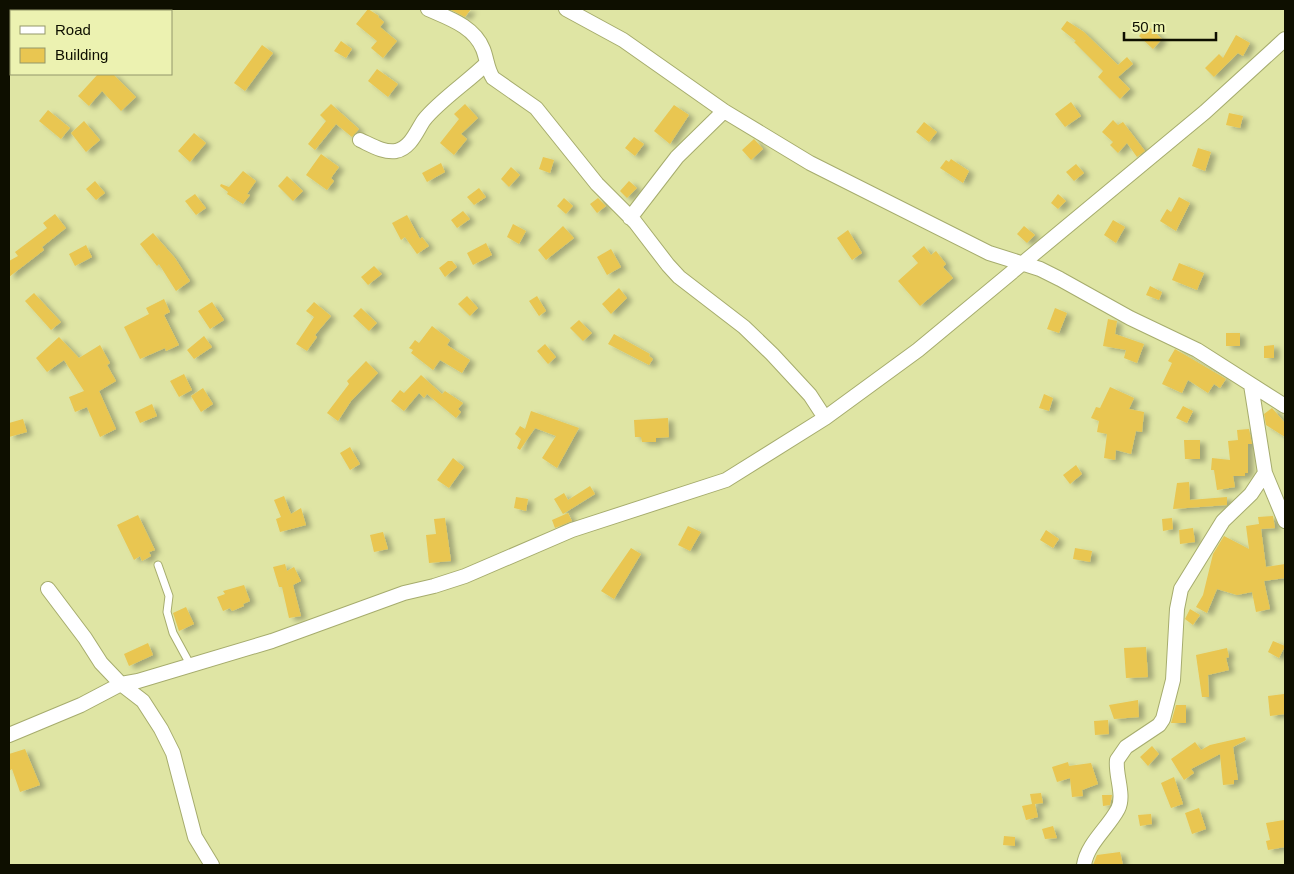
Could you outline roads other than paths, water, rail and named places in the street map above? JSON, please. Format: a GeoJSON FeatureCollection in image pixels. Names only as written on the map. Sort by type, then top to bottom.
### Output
{"type":"FeatureCollection","features":[{"type":"Feature","properties":{"kind":"street"},"geometry":{"type":"LineString","coordinates":[[428,9],[460,24],[473,33],[482,47],[493,78],[530,103],[546,119],[596,184],[630,218],[679,277],[744,326],[810,395],[825,418]]}},
{"type":"Feature","properties":{"kind":"street"},"geometry":{"type":"LineString","coordinates":[[566,9],[623,40],[724,110],[810,163],[989,253],[1040,269],[1060,279],[1130,318],[1198,350],[1285,406]]}},
{"type":"Feature","properties":{"kind":"street"},"geometry":{"type":"LineString","coordinates":[[9,735],[81,706],[121,684],[272,642],[404,593],[465,576],[572,530],[726,480],[825,418],[918,350],[1205,112],[1285,39]]}},
{"type":"Feature","properties":{"kind":"street"},"geometry":{"type":"LineString","coordinates":[[360,140],[387,150],[403,148],[410,142],[425,119],[487,64]]}},
{"type":"Feature","properties":{"kind":"street"},"geometry":{"type":"LineString","coordinates":[[630,218],[677,157],[724,110]]}},
{"type":"Feature","properties":{"kind":"street"},"geometry":{"type":"LineString","coordinates":[[1251,385],[1265,474],[1285,521]]}},
{"type":"Feature","properties":{"kind":"street"},"geometry":{"type":"LineString","coordinates":[[1084,865],[1090,848],[1118,808],[1120,800],[1117,760],[1126,747],[1159,725],[1166,712],[1173,680],[1177,609],[1185,581],[1223,521],[1250,494],[1265,474]]}},
{"type":"Feature","properties":{"kind":"street"},"geometry":{"type":"LineString","coordinates":[[48,589],[85,638],[101,663],[121,684],[143,701],[173,753],[190,824],[195,837],[212,865]]}},
{"type":"Feature","properties":{"kind":"lane"},"geometry":{"type":"LineString","coordinates":[[158,565],[169,596],[167,612],[173,633],[191,666]]}}]}
